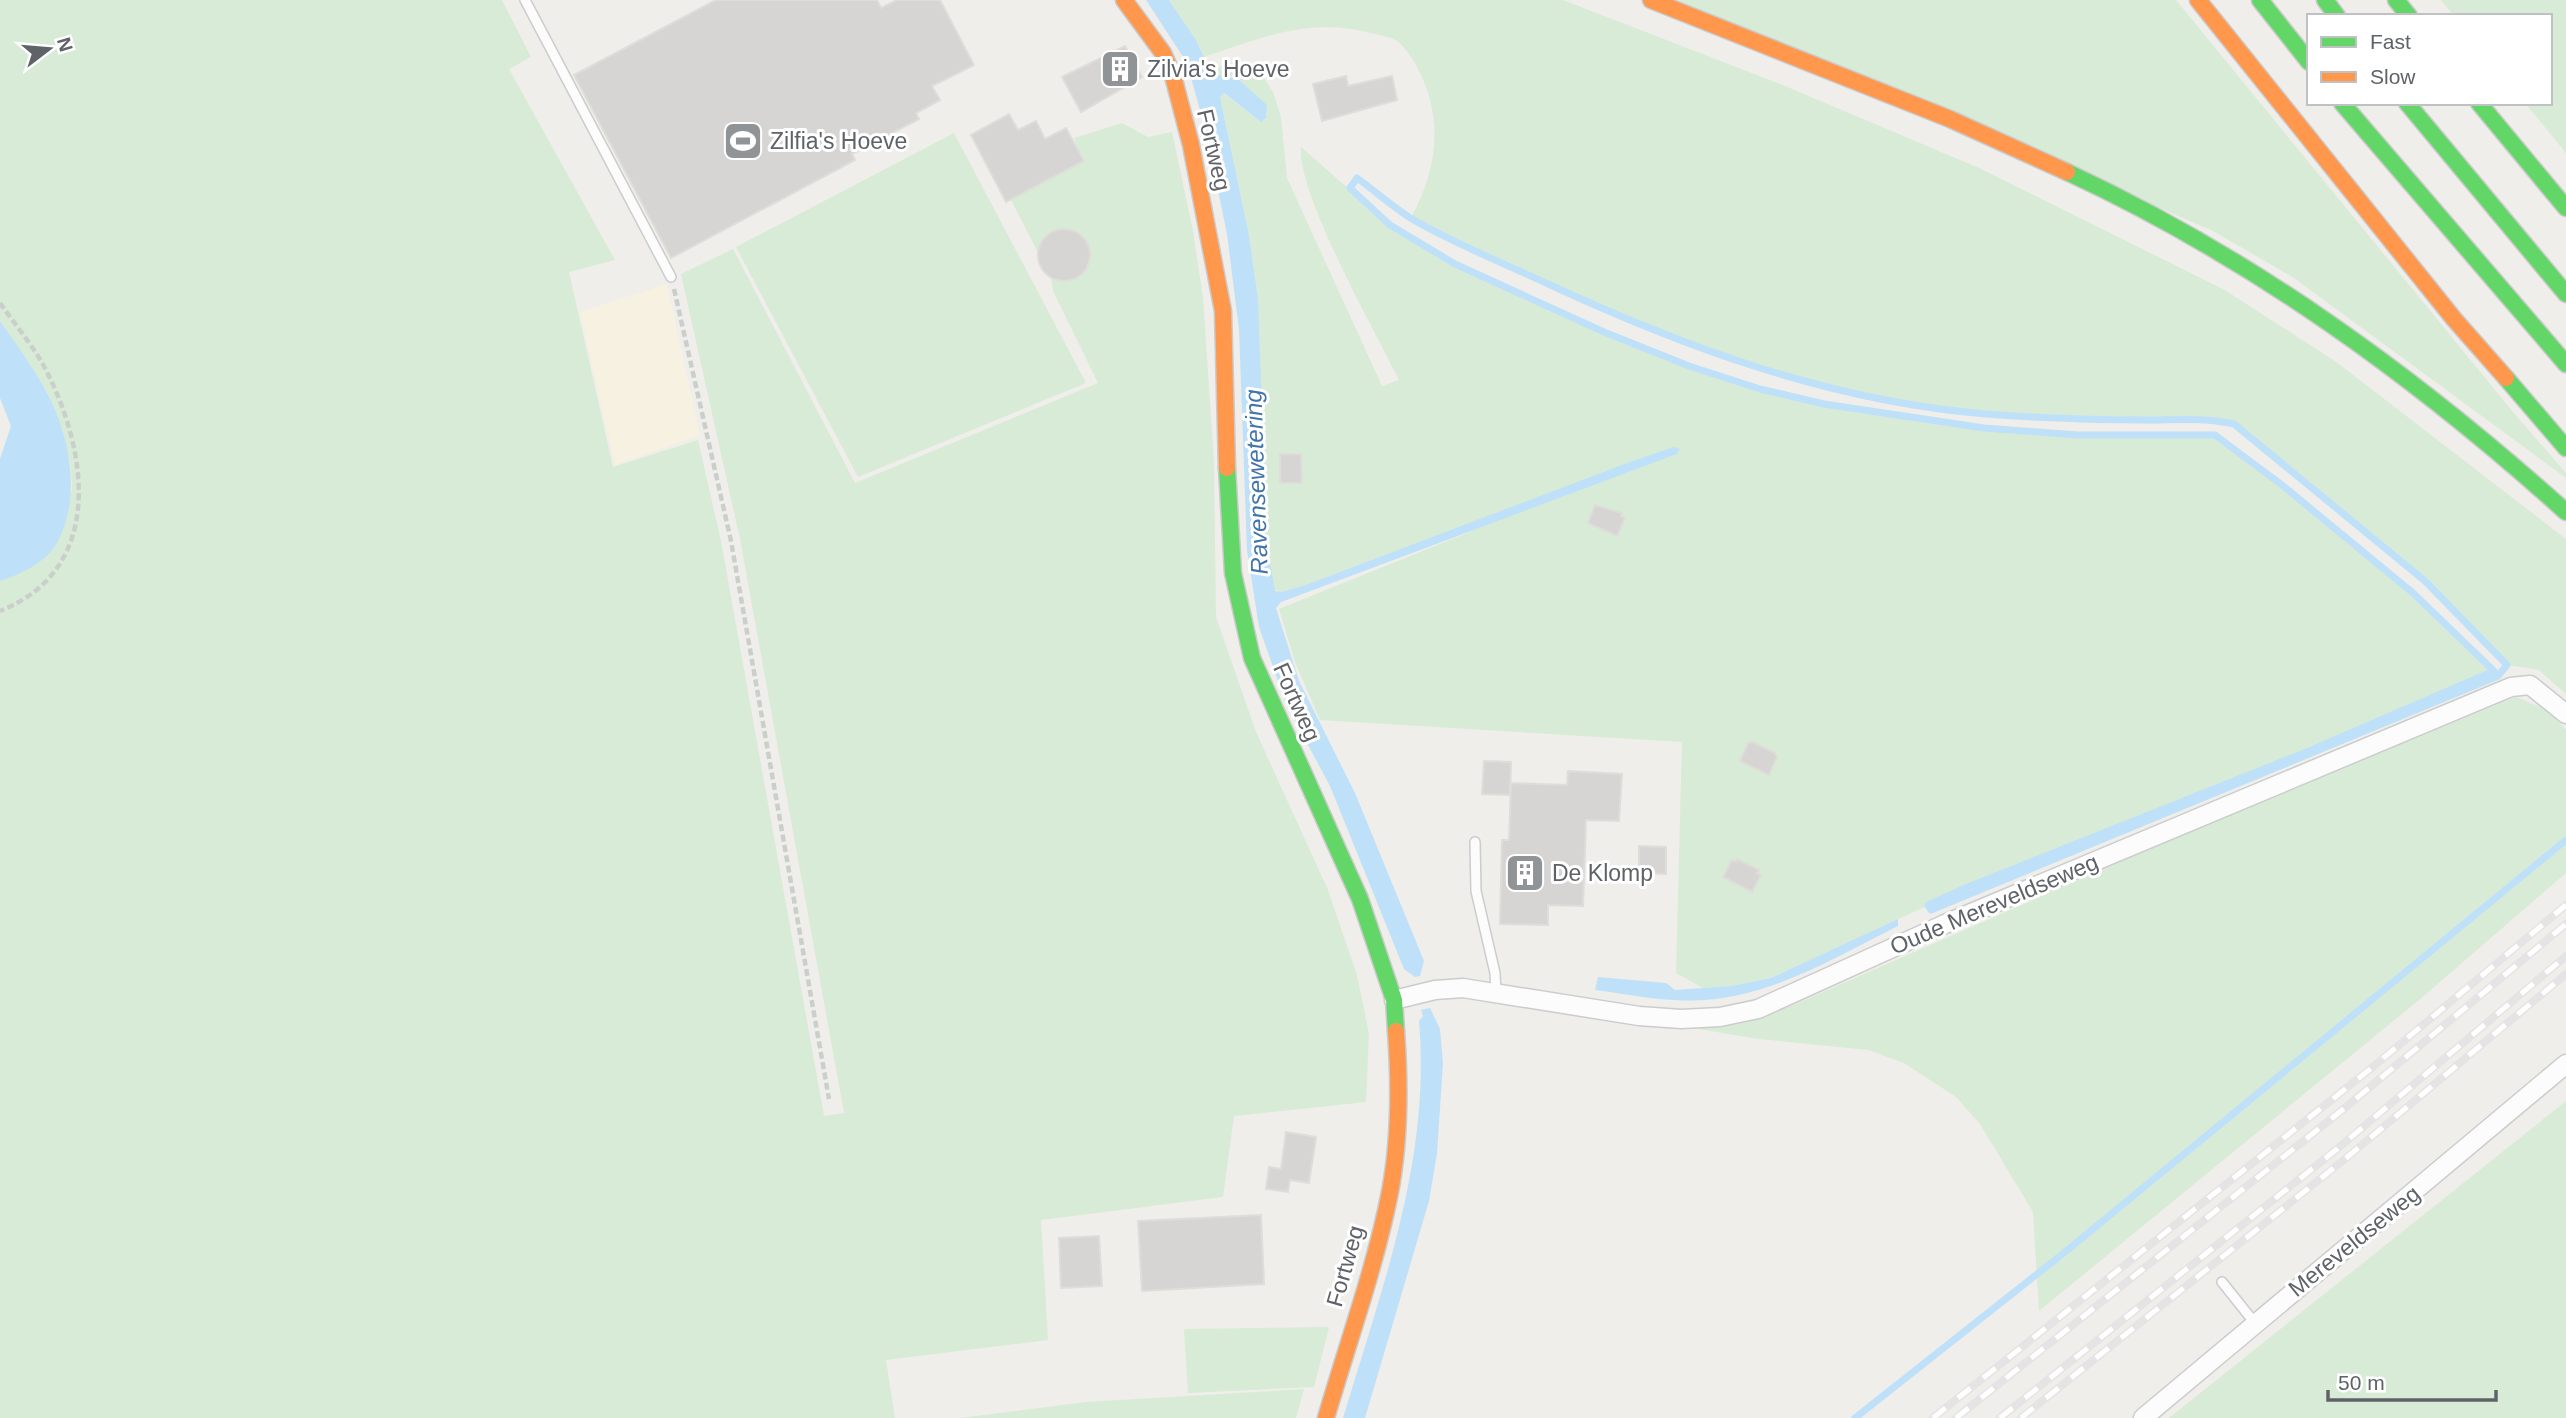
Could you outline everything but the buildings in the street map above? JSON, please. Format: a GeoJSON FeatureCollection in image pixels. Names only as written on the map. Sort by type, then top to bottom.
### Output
{"type":"FeatureCollection","features":[{"type":"Feature","properties":{"kind":"main road","name":"Fortweg"},"geometry":{"type":"LineString","coordinates":[[1124,0],[1163,53],[1174,76],[1211,243],[1223,311],[1233,573],[1252,657],[1360,899],[1394,1000],[1399,1086],[1397,1142],[1389,1197],[1326,1418]]}},
{"type":"Feature","properties":{"kind":"main road"},"geometry":{"type":"LineString","coordinates":[[1651,0],[1922,107],[2096,186],[2236,261],[2350,336],[2455,416],[2566,512]]}},
{"type":"Feature","properties":{"kind":"main road"},"geometry":{"type":"LineString","coordinates":[[2198,0],[2454,319],[2566,448]]}},
{"type":"Feature","properties":{"kind":"main road"},"geometry":{"type":"LineString","coordinates":[[2260,0],[2307,59]]}},
{"type":"Feature","properties":{"kind":"main road"},"geometry":{"type":"LineString","coordinates":[[2396,0],[2407,14]]}},
{"type":"Feature","properties":{"kind":"main road"},"geometry":{"type":"LineString","coordinates":[[2344,105],[2566,364]]}},
{"type":"Feature","properties":{"kind":"main road"},"geometry":{"type":"LineString","coordinates":[[2408,105],[2566,294]]}},
{"type":"Feature","properties":{"kind":"main road"},"geometry":{"type":"LineString","coordinates":[[2481,105],[2566,208]]}},
{"type":"Feature","properties":{"kind":"street","name":"Oude Mereveldseweg"},"geometry":{"type":"LineString","coordinates":[[1394,1000],[1435,990],[1463,988],[1681,1019],[1720,1017],[1758,1009],[1945,924],[2511,687],[2530,685],[2566,714]]}},
{"type":"Feature","properties":{"kind":"street","name":"Mereveldseweg"},"geometry":{"type":"LineString","coordinates":[[2143,1418],[2254,1322],[2452,1162],[2566,1064]]}},
{"type":"Feature","properties":{"kind":"lane"},"geometry":{"type":"LineString","coordinates":[[525,0],[671,277]]}},
{"type":"Feature","properties":{"kind":"lane"},"geometry":{"type":"LineString","coordinates":[[1475,842],[1476,891],[1496,973],[1496,993]]}},
{"type":"Feature","properties":{"kind":"lane"},"geometry":{"type":"LineString","coordinates":[[2222,1282],[2254,1322]]}},
{"type":"Feature","properties":{"kind":"path"},"geometry":{"type":"LineString","coordinates":[[671,277],[731,541],[829,1099]]}},
{"type":"Feature","properties":{"kind":"path"},"geometry":{"type":"LineString","coordinates":[[0,303],[47,372],[68,423],[78,470],[79,510],[69,552],[50,580],[20,603],[0,611]]}},
{"type":"Feature","properties":{"kind":"green space"},"geometry":{"type":"Polygon","coordinates":[[[0,0],[502,0],[531,57],[509,69],[615,260],[569,272],[613,467],[698,440],[721,541],[824,1116],[844,1113],[740,539],[681,274],[733,249],[855,483],[1098,383],[1053,291],[1051,278],[1011,200],[1083,161],[1074,138],[1122,123],[1148,137],[1172,132],[1193,231],[1203,298],[1214,463],[1216,617],[1256,732],[1328,890],[1357,975],[1369,1034],[1366,1102],[1234,1116],[1223,1197],[1041,1220],[1048,1340],[886,1360],[895,1418],[0,1418],[0,581],[9,578],[72,490],[70,462],[48,394],[0,321],[0,0]]]}},
{"type":"Feature","properties":{"kind":"green space"},"geometry":{"type":"Polygon","coordinates":[[[1169,0],[1563,0],[1785,86],[1979,168],[2223,289],[2335,361],[2566,539],[2566,694],[2539,670],[2507,665],[2425,581],[2234,424],[2200,420],[2025,417],[1909,404],[1835,389],[1761,369],[1617,317],[1478,253],[1411,218],[1429,175],[1434,131],[1430,100],[1422,77],[1400,43],[1382,35],[1327,27],[1265,37],[1204,57],[1169,0]]]}},
{"type":"Feature","properties":{"kind":"green space"},"geometry":{"type":"Polygon","coordinates":[[[1678,0],[2176,0],[2566,473],[2566,478],[2294,278],[2213,231],[1678,0]]]}},
{"type":"Feature","properties":{"kind":"green space"},"geometry":{"type":"Polygon","coordinates":[[[2441,0],[2566,0],[2566,153],[2527,105],[2552,105],[2552,14],[2452,14],[2441,0]]]}},
{"type":"Feature","properties":{"kind":"green space"},"geometry":{"type":"Polygon","coordinates":[[[1243,61],[1261,74],[1273,92],[1281,117],[1287,178],[1382,386],[1399,380],[1324,228],[1303,168],[1301,147],[1390,225],[1455,264],[1563,315],[1689,366],[1737,382],[1824,404],[1984,428],[2078,435],[2215,435],[2282,485],[2413,593],[2494,671],[2309,751],[1968,887],[1771,978],[1703,988],[1676,973],[1682,742],[1320,720],[1295,662],[1279,609],[1472,531],[1469,525],[1306,585],[1281,592],[1272,589],[1264,500],[1258,298],[1249,235],[1220,97],[1223,93],[1257,119],[1267,115],[1267,111],[1232,76],[1214,76],[1208,69],[1243,61]]]}},
{"type":"Feature","properties":{"kind":"green space"},"geometry":{"type":"Polygon","coordinates":[[[954,133],[1086,383],[858,477],[736,247],[954,133]]]}},
{"type":"Feature","properties":{"kind":"green space"},"geometry":{"type":"Polygon","coordinates":[[[2516,697],[2546,709],[2566,730],[2566,873],[2419,1000],[2039,1311],[2033,1212],[1980,1124],[1956,1097],[1904,1063],[1868,1050],[1759,1039],[1656,1022],[1743,1018],[1791,1006],[2158,845],[2516,697]]]}},
{"type":"Feature","properties":{"kind":"green space"},"geometry":{"type":"Polygon","coordinates":[[[2566,1101],[2566,1418],[2169,1418],[2566,1101]]]}},
{"type":"Feature","properties":{"kind":"green space"},"geometry":{"type":"Polygon","coordinates":[[[1329,1327],[1314,1387],[1188,1393],[1184,1329],[1329,1327]]]}},
{"type":"Feature","properties":{"kind":"green space"},"geometry":{"type":"Polygon","coordinates":[[[1304,1389],[1296,1418],[960,1418],[1086,1402],[1304,1389]]]}},
{"type":"Feature","properties":{"kind":"sand"},"geometry":{"type":"Polygon","coordinates":[[[667,284],[700,435],[615,465],[580,312],[667,284]]]}},
{"type":"Feature","properties":{"kind":"water","name":"Ravensewetering"},"geometry":{"type":"Polygon","coordinates":[[[1146,0],[1169,0],[1196,40],[1212,74],[1238,79],[1267,105],[1266,118],[1261,122],[1224,93],[1220,97],[1249,235],[1258,298],[1267,545],[1275,591],[1281,592],[1306,585],[1627,463],[1674,447],[1680,449],[1677,454],[1281,602],[1276,608],[1299,681],[1355,793],[1424,961],[1420,976],[1415,977],[1404,969],[1330,786],[1286,704],[1259,627],[1247,550],[1239,329],[1227,234],[1206,132],[1187,63],[1146,0]]]}},
{"type":"Feature","properties":{"kind":"water"},"geometry":{"type":"Polygon","coordinates":[[[0,321],[36,374],[55,410],[67,447],[71,487],[65,525],[52,550],[32,567],[0,581],[0,459],[11,426],[0,398],[0,321]]]}},
{"type":"Feature","properties":{"kind":"water"},"geometry":{"type":"Polygon","coordinates":[[[1898,919],[1898,926],[1818,966],[1791,978],[1735,996],[1675,1000],[1595,990],[1598,977],[1666,983],[1675,990],[1731,986],[1771,978],[1898,919]]]}},
{"type":"Feature","properties":{"kind":"water"},"geometry":{"type":"Polygon","coordinates":[[[1430,1008],[1440,1029],[1443,1063],[1437,1153],[1429,1201],[1365,1418],[1343,1418],[1387,1271],[1411,1173],[1421,1073],[1419,1021],[1423,1016],[1421,1010],[1430,1008]]]}},
{"type":"Feature","properties":{"kind":"waterway"},"geometry":{"type":"LineString","coordinates":[[1357,178],[1428,228],[1599,307],[1706,350],[1815,384],[1871,397],[1986,414],[2085,419],[2200,420],[2234,424],[2425,581],[2507,665],[2498,676],[1931,910],[1928,905],[1968,887],[2309,751],[2494,671],[2413,593],[2282,485],[2215,435],[2078,435],[1984,428],[1824,404],[1760,389],[1689,366],[1604,332],[1455,264],[1390,225],[1350,188],[1357,178]]}},
{"type":"Feature","properties":{"kind":"waterway"},"geometry":{"type":"LineString","coordinates":[[1855,1418],[2065,1252],[2566,840]]}},
{"type":"Feature","properties":{"kind":"railway"},"geometry":{"type":"LineString","coordinates":[[1933,1418],[2374,1066],[2566,905]]}},
{"type":"Feature","properties":{"kind":"railway"},"geometry":{"type":"LineString","coordinates":[[1956,1418],[2346,1107],[2566,924]]}},
{"type":"Feature","properties":{"kind":"railway"},"geometry":{"type":"LineString","coordinates":[[2000,1418],[2337,1149],[2566,956]]}},
{"type":"Feature","properties":{"kind":"railway"},"geometry":{"type":"LineString","coordinates":[[2021,1418],[2345,1159],[2566,974]]}},
{"type":"Feature","properties":{"kind":"traffic: fast"},"geometry":{"type":"LineString","coordinates":[[2260,0],[2307,59]]}},
{"type":"Feature","properties":{"kind":"traffic: fast"},"geometry":{"type":"LineString","coordinates":[[2325,0],[2336,14]]}},
{"type":"Feature","properties":{"kind":"traffic: fast"},"geometry":{"type":"LineString","coordinates":[[2396,0],[2407,14]]}},
{"type":"Feature","properties":{"kind":"traffic: fast"},"geometry":{"type":"LineString","coordinates":[[2344,105],[2566,364]]}},
{"type":"Feature","properties":{"kind":"traffic: fast"},"geometry":{"type":"LineString","coordinates":[[2409,105],[2566,294]]}},
{"type":"Feature","properties":{"kind":"traffic: fast"},"geometry":{"type":"LineString","coordinates":[[2481,105],[2566,208]]}},
{"type":"Feature","properties":{"kind":"traffic: fast"},"geometry":{"type":"LineString","coordinates":[[2067,172],[2202,242],[2329,323],[2391,367],[2450,414],[2566,512]]}},
{"type":"Feature","properties":{"kind":"traffic: fast"},"geometry":{"type":"LineString","coordinates":[[2506,378],[2566,448]]}},
{"type":"Feature","properties":{"kind":"traffic: fast"},"geometry":{"type":"LineString","coordinates":[[1227,468],[1233,573],[1252,658],[1360,899],[1394,1000],[1396,1031]]}},
{"type":"Feature","properties":{"kind":"traffic: slow"},"geometry":{"type":"LineString","coordinates":[[1124,0],[1163,53],[1173,76],[1191,145],[1223,311],[1227,468]]}},
{"type":"Feature","properties":{"kind":"traffic: slow"},"geometry":{"type":"LineString","coordinates":[[1651,0],[1950,119],[2067,172]]}},
{"type":"Feature","properties":{"kind":"traffic: slow"},"geometry":{"type":"LineString","coordinates":[[2198,0],[2454,319],[2506,378]]}},
{"type":"Feature","properties":{"kind":"traffic: slow"},"geometry":{"type":"LineString","coordinates":[[1326,1418],[1368,1280],[1389,1197],[1398,1114],[1396,1031]]}},
{"type":"Feature","properties":{"kind":"place","name":"Zilvia's Hoeve"},"geometry":{"type":"Point","coordinates":[1120,69]}},
{"type":"Feature","properties":{"kind":"place","name":"Zilfia's Hoeve"},"geometry":{"type":"Point","coordinates":[743,141]}},
{"type":"Feature","properties":{"kind":"place","name":"De Klomp"},"geometry":{"type":"Point","coordinates":[1525,873]}}]}
